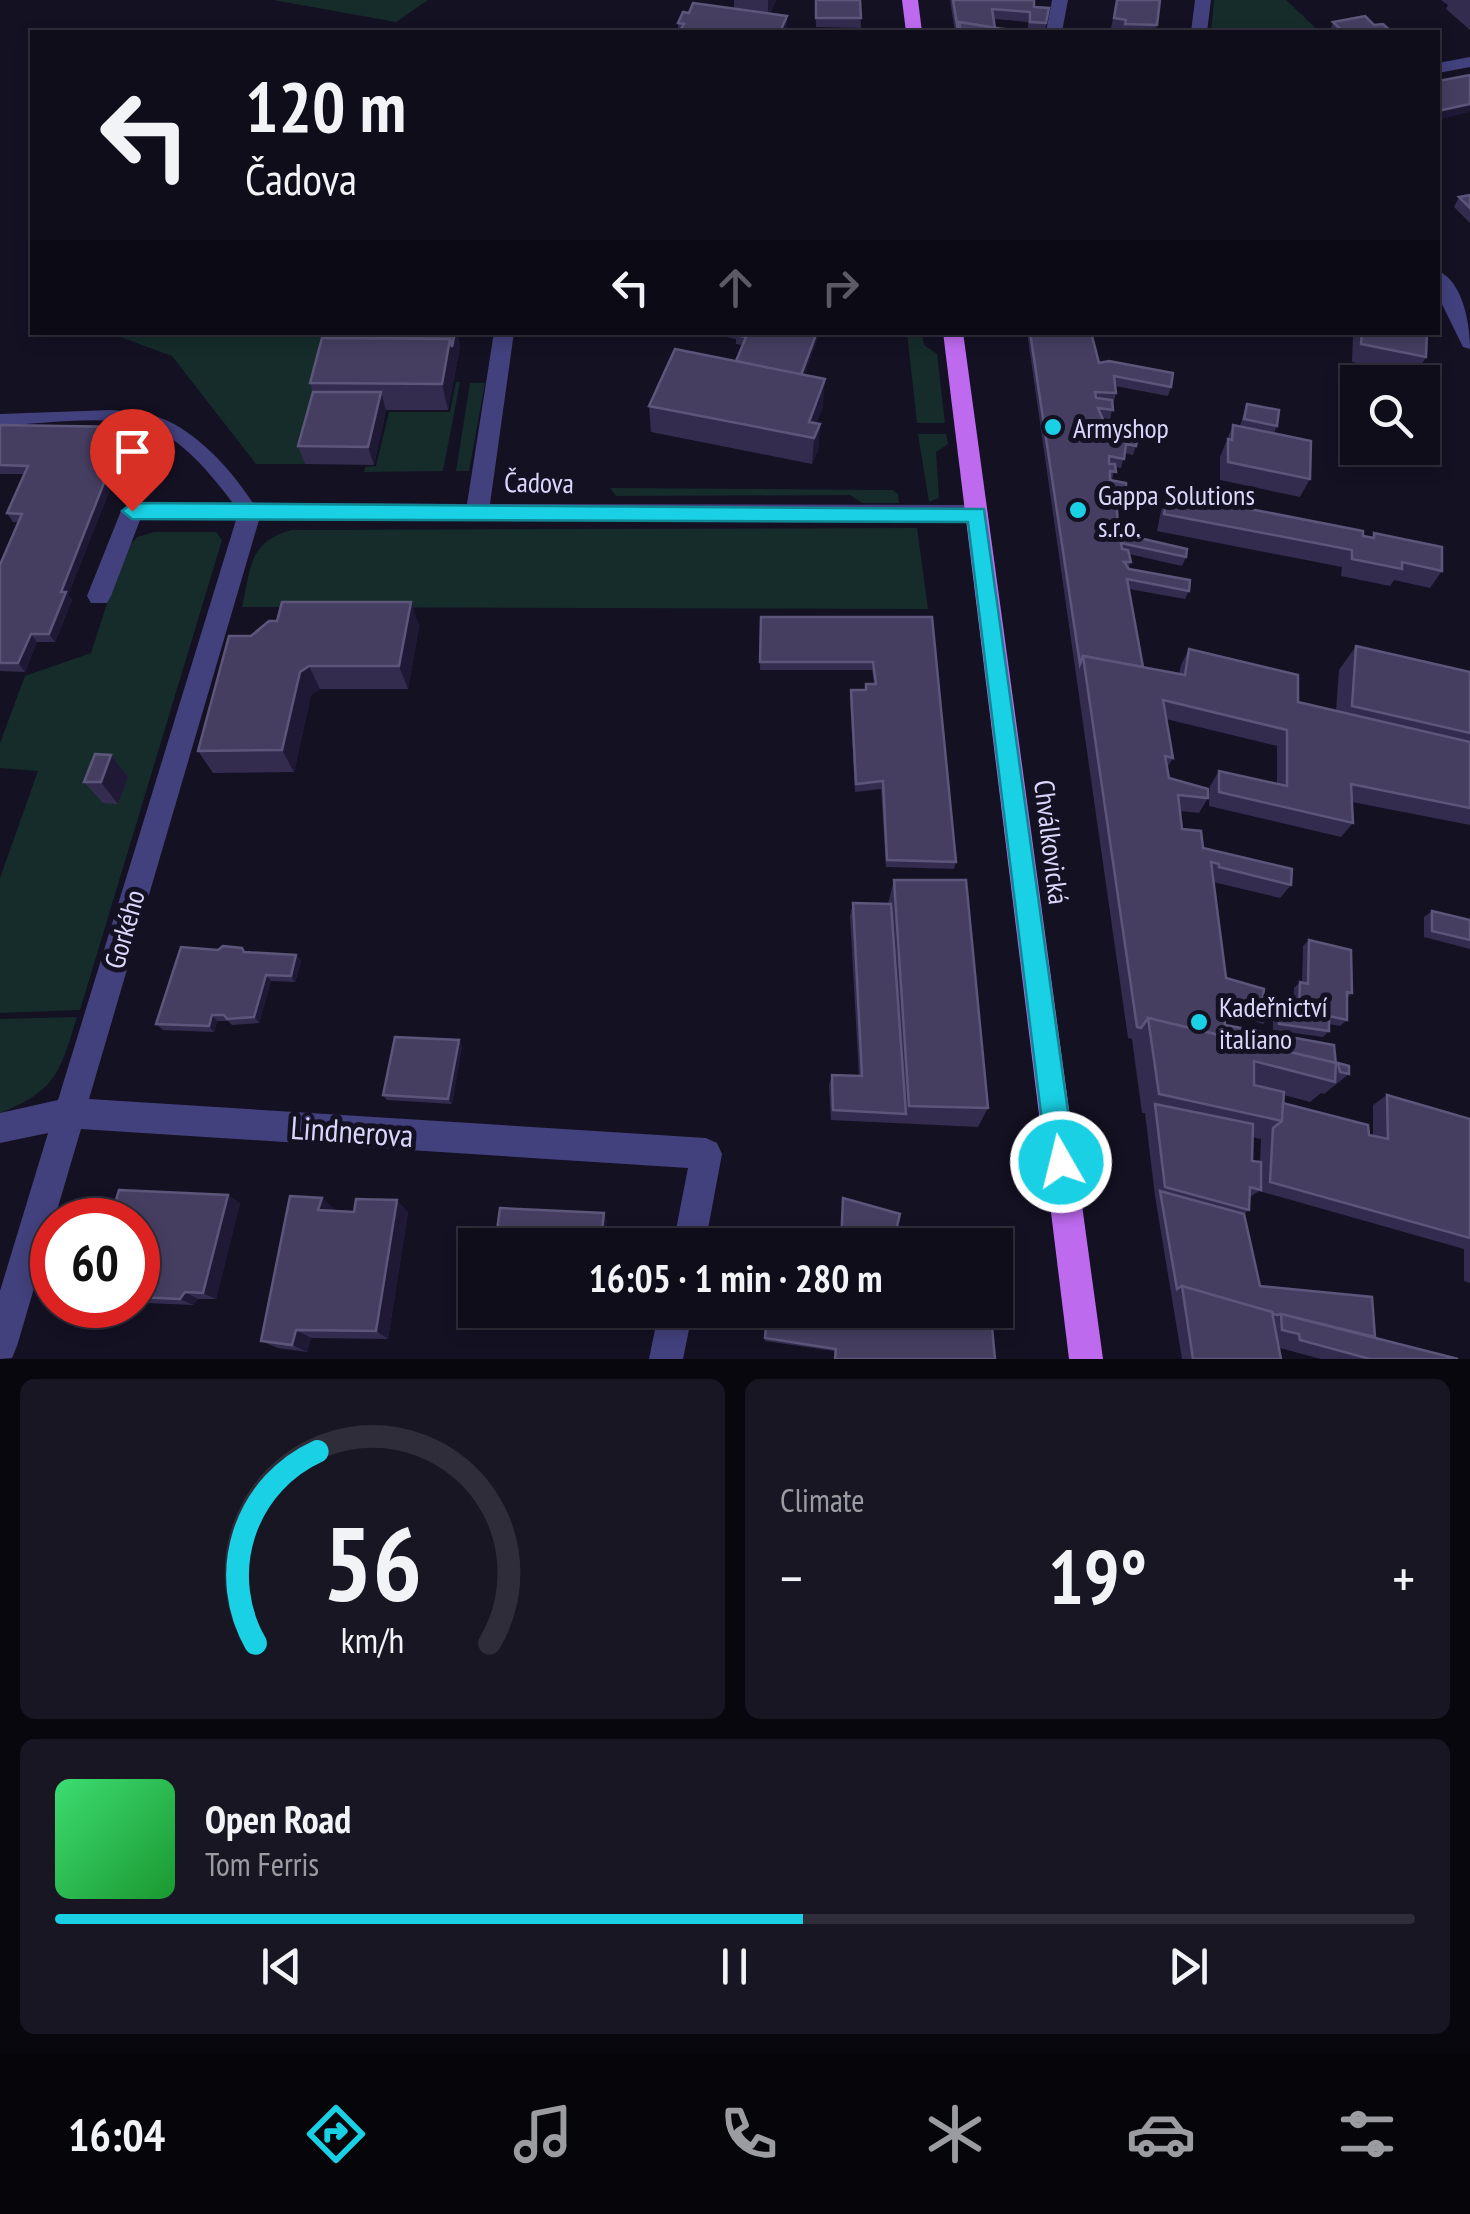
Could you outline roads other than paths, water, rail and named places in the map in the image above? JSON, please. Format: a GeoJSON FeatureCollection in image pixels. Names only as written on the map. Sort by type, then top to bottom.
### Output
{"type":"FeatureCollection","features":[{"type":"Feature","properties":{"kind":"main road"},"geometry":{"type":"LineString","coordinates":[[910,0],[914,30]]}},
{"type":"Feature","properties":{"kind":"main road","name":"Chválkovická"},"geometry":{"type":"LineString","coordinates":[[953,335],[1086,1359]]}},
{"type":"Feature","properties":{"kind":"street"},"geometry":{"type":"LineString","coordinates":[[1054,30],[1060,0]]}},
{"type":"Feature","properties":{"kind":"street"},"geometry":{"type":"LineString","coordinates":[[1199,30],[1202,0]]}},
{"type":"Feature","properties":{"kind":"street"},"geometry":{"type":"LineString","coordinates":[[1440,68],[1470,62]]}},
{"type":"Feature","properties":{"kind":"street"},"geometry":{"type":"LineString","coordinates":[[1440,281],[1470,342]]}},
{"type":"Feature","properties":{"kind":"street"},"geometry":{"type":"LineString","coordinates":[[478,512],[504,335]]}},
{"type":"Feature","properties":{"kind":"street","name":"Čadova"},"geometry":{"type":"LineString","coordinates":[[99,596],[132,511],[977,514]]}},
{"type":"Feature","properties":{"kind":"street","name":"Gorkého"},"geometry":{"type":"LineString","coordinates":[[0,1346],[250,512]]}},
{"type":"Feature","properties":{"kind":"street","name":"Lindnerova"},"geometry":{"type":"LineString","coordinates":[[0,1128],[71,1114],[706,1154],[692,1228]]}},
{"type":"Feature","properties":{"kind":"street"},"geometry":{"type":"LineString","coordinates":[[666,1359],[672,1328]]}},
{"type":"Feature","properties":{"kind":"lane"},"geometry":{"type":"LineString","coordinates":[[0,420],[128,418],[167,428],[232,488],[250,512]]}},
{"type":"Feature","properties":{"kind":"place","name":"Armyshop"},"geometry":{"type":"Point","coordinates":[1053,427]}},
{"type":"Feature","properties":{"kind":"place","name":"Gappa Solutions s.r.o."},"geometry":{"type":"Point","coordinates":[1078,510]}},
{"type":"Feature","properties":{"kind":"place","name":"Kadeřnictví italiano"},"geometry":{"type":"Point","coordinates":[1199,1022]}}]}
